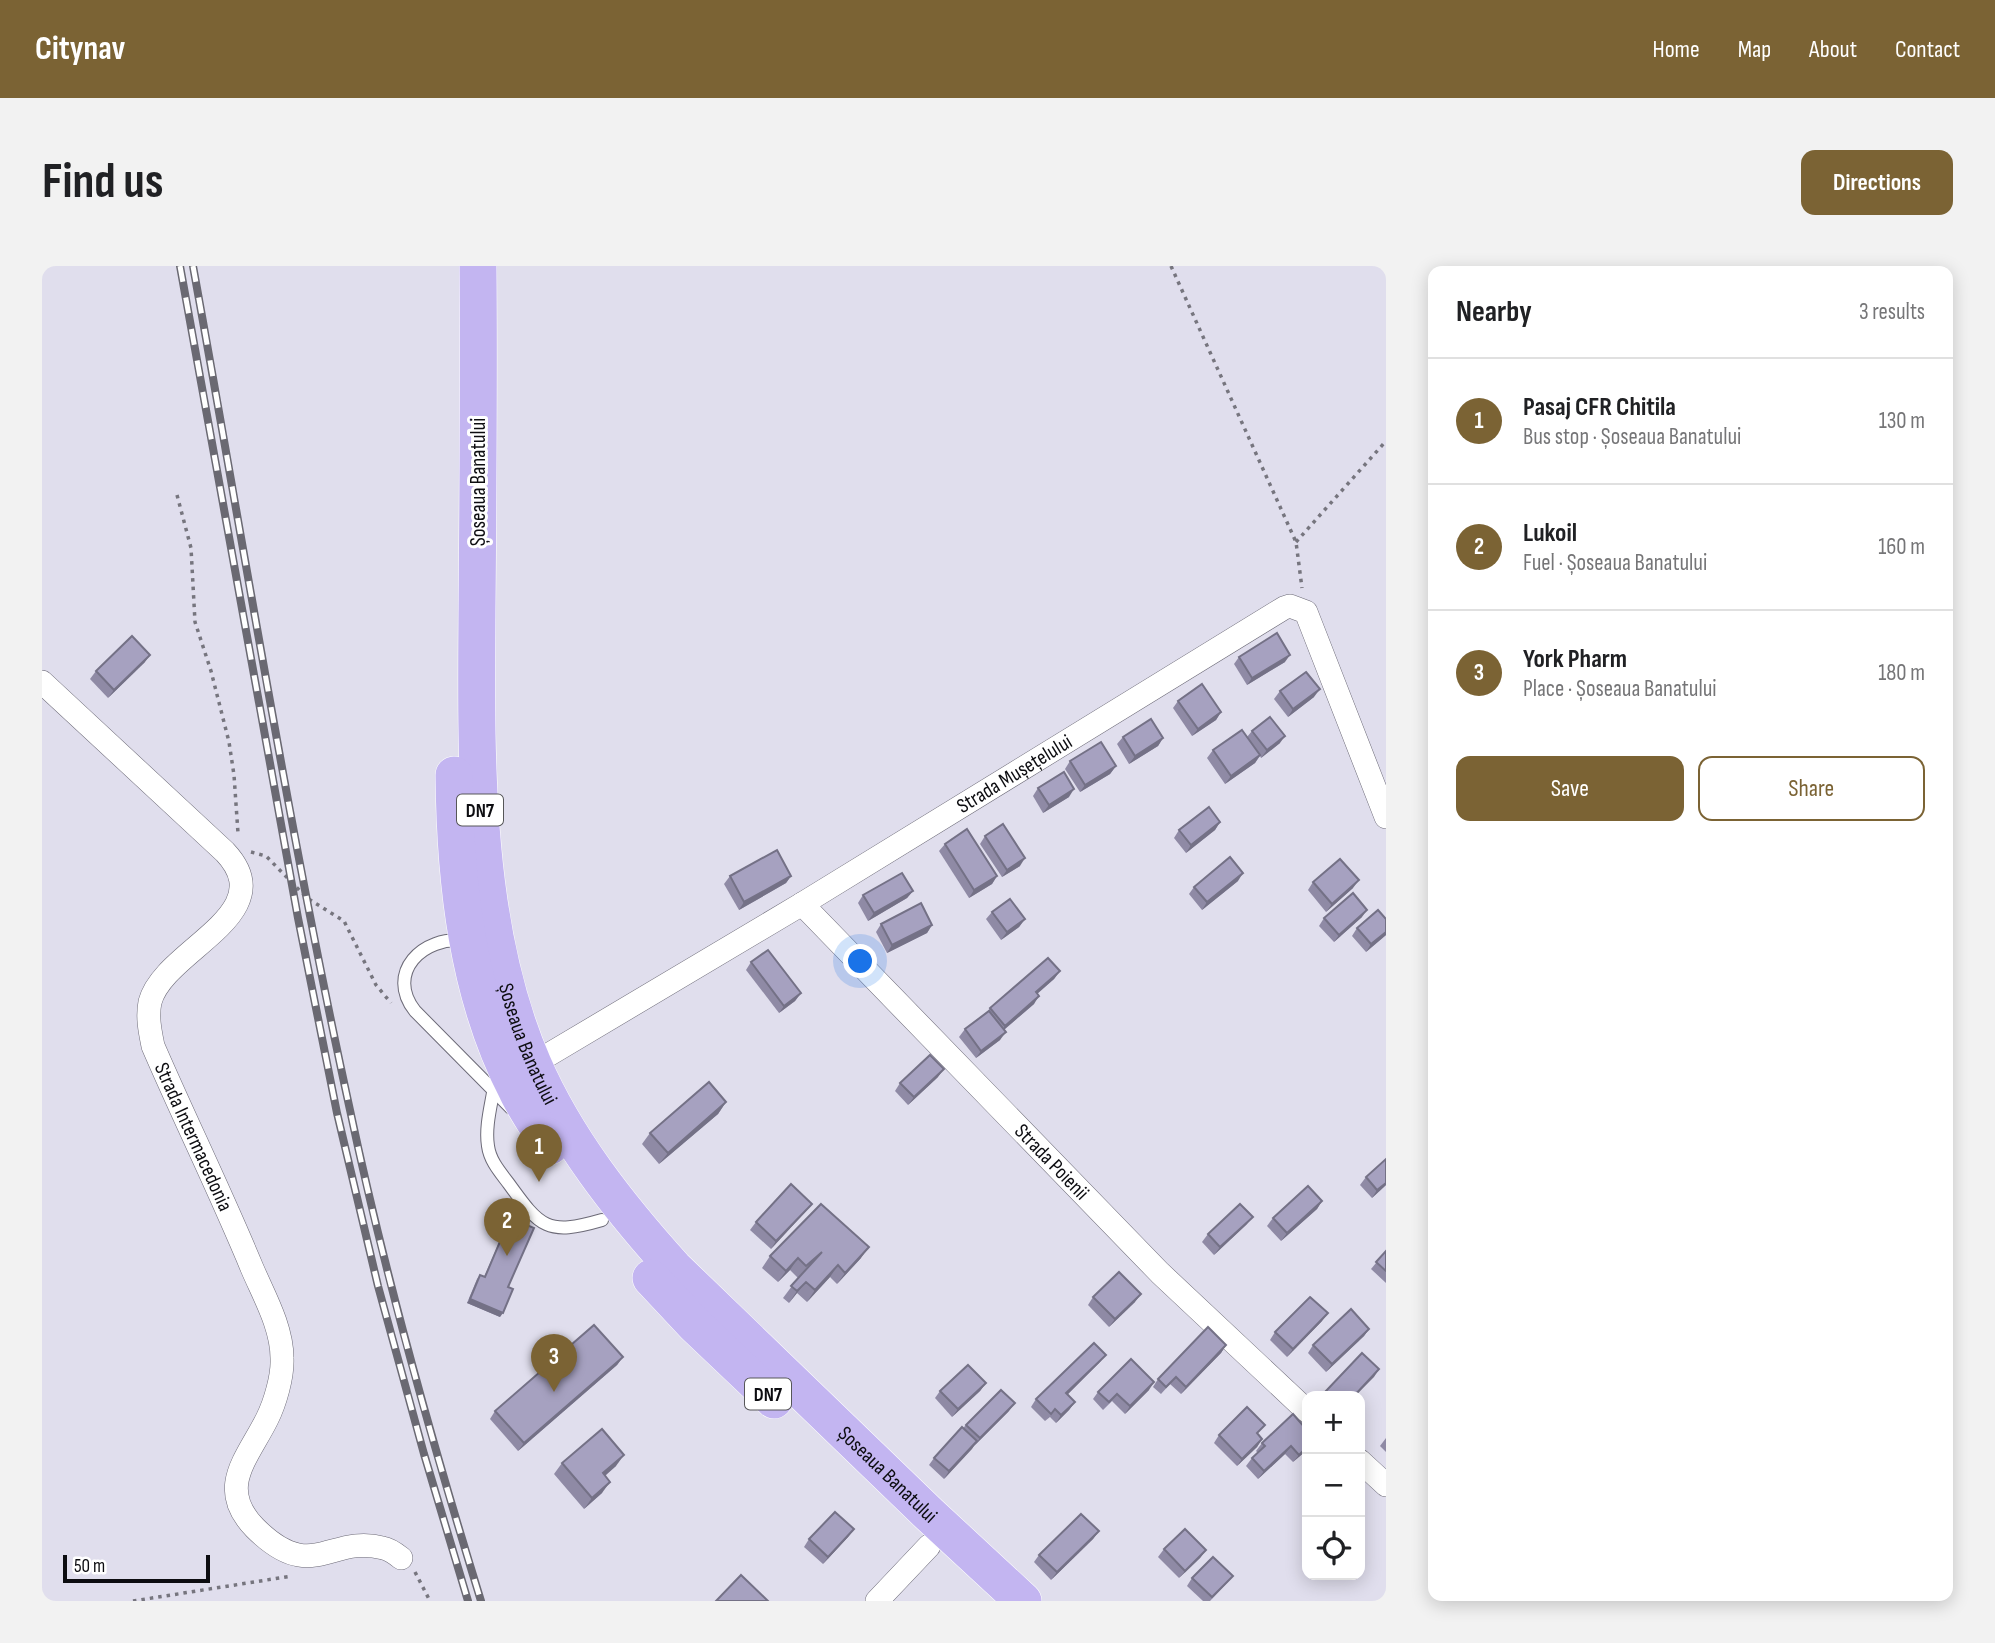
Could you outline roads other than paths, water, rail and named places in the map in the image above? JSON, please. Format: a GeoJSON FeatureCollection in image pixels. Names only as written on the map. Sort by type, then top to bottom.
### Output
{"type":"FeatureCollection","features":[{"type":"Feature","properties":{"kind":"main road","name":"DN7"},"geometry":{"type":"LineString","coordinates":[[455,266],[467,338]]}},
{"type":"Feature","properties":{"kind":"main road","name":"DN7"},"geometry":{"type":"LineString","coordinates":[[467,338],[478,266]]}},
{"type":"Feature","properties":{"kind":"main road","name":"Șoseaua Banatului"},"geometry":{"type":"LineString","coordinates":[[467,338],[454,789],[459,871],[481,1002],[516,1059],[589,1163],[674,1268],[1023,1601]]}},
{"type":"Feature","properties":{"kind":"main road","name":"Șoseaua Banatului"},"geometry":{"type":"LineString","coordinates":[[467,338],[482,833],[489,901],[508,988],[517,1092],[545,1139],[602,1220],[653,1281],[695,1325],[987,1601]]}},
{"type":"Feature","properties":{"kind":"street","name":"Strada Mușețelului"},"geometry":{"type":"LineString","coordinates":[[516,1059],[802,904],[1284,608],[1297,607],[1306,612],[1386,817]]}},
{"type":"Feature","properties":{"kind":"street","name":"Strada Intermacedonia"},"geometry":{"type":"LineString","coordinates":[[42,682],[225,852],[239,860],[242,881],[240,894],[230,917],[166,974],[150,1000],[148,1014],[153,1046],[277,1327],[282,1359],[277,1387],[269,1416],[236,1480],[236,1496],[240,1508],[255,1527],[279,1548],[295,1555],[318,1556],[370,1546],[385,1548],[401,1558]]}},
{"type":"Feature","properties":{"kind":"street","name":"Strada Poienii"},"geometry":{"type":"LineString","coordinates":[[802,904],[1160,1273],[1302,1406]]}},
{"type":"Feature","properties":{"kind":"street"},"geometry":{"type":"LineString","coordinates":[[1365,1466],[1386,1485]]}},
{"type":"Feature","properties":{"kind":"street"},"geometry":{"type":"LineString","coordinates":[[877,1601],[929,1546]]}},
{"type":"Feature","properties":{"kind":"lane"},"geometry":{"type":"LineString","coordinates":[[469,942],[442,942],[422,951],[411,962],[405,974],[407,999],[415,1011],[494,1092],[545,1139]]}},
{"type":"Feature","properties":{"kind":"lane"},"geometry":{"type":"LineString","coordinates":[[516,1059],[494,1092],[487,1134],[488,1147],[498,1169],[532,1216],[541,1223],[560,1228],[602,1220]]}},
{"type":"Feature","properties":{"kind":"railway"},"geometry":{"type":"LineString","coordinates":[[180,266],[298,918],[337,1113],[378,1286],[468,1601]]}},
{"type":"Feature","properties":{"kind":"railway"},"geometry":{"type":"LineString","coordinates":[[193,266],[287,794],[350,1110],[410,1357],[481,1601]]}},
{"type":"Feature","properties":{"kind":"place","name":"Pasaj CFR Chitila"},"geometry":{"type":"Point","coordinates":[539,1182]}},
{"type":"Feature","properties":{"kind":"place","name":"Lukoil"},"geometry":{"type":"Point","coordinates":[507,1256]}},
{"type":"Feature","properties":{"kind":"place","name":"York Pharm"},"geometry":{"type":"Point","coordinates":[554,1392]}}]}
